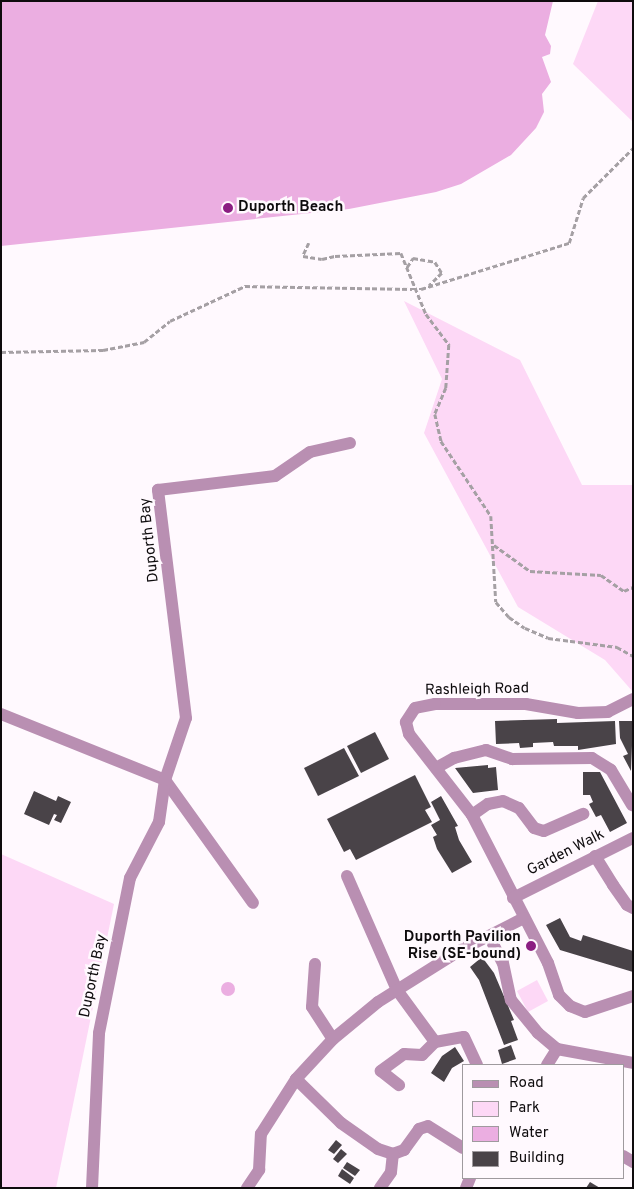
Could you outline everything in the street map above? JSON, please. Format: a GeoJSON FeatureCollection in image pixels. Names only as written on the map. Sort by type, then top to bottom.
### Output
{"type":"FeatureCollection","features":[{"type":"Feature","properties":{"kind":"street","name":"Duporth Bay"},"geometry":{"type":"LineString","coordinates":[[92,1188],[99,1033],[130,878],[160,822],[165,780],[186,718],[158,490],[275,476],[310,452],[350,442]]}},
{"type":"Feature","properties":{"kind":"street","name":"Rashleigh Road"},"geometry":{"type":"LineString","coordinates":[[633,699],[608,712],[578,713],[526,704],[435,704],[415,708],[406,722],[409,734],[472,814],[513,898],[548,963],[559,995],[570,1006],[585,1012],[595,1011],[633,996]]}},
{"type":"Feature","properties":{"kind":"street"},"geometry":{"type":"LineString","coordinates":[[1,714],[165,780],[253,903]]}},
{"type":"Feature","properties":{"kind":"street"},"geometry":{"type":"LineString","coordinates":[[436,768],[454,758],[486,750],[512,759],[592,758],[611,770],[632,805]]}},
{"type":"Feature","properties":{"kind":"street"},"geometry":{"type":"LineString","coordinates":[[472,814],[488,804],[502,802],[519,808],[534,828],[544,831],[583,814]]}},
{"type":"Feature","properties":{"kind":"street","name":"Garden Walk"},"geometry":{"type":"LineString","coordinates":[[513,898],[633,838]]}},
{"type":"Feature","properties":{"kind":"street"},"geometry":{"type":"LineString","coordinates":[[595,856],[627,906],[633,908]]}},
{"type":"Feature","properties":{"kind":"street"},"geometry":{"type":"LineString","coordinates":[[347,876],[397,990],[434,1042]]}},
{"type":"Feature","properties":{"kind":"street"},"geometry":{"type":"LineString","coordinates":[[247,1188],[259,1170],[261,1134],[296,1080],[333,1039],[397,990],[489,936],[524,918]]}},
{"type":"Feature","properties":{"kind":"street"},"geometry":{"type":"LineString","coordinates":[[489,936],[503,962],[511,1000],[538,1033],[557,1050],[633,1063]]}},
{"type":"Feature","properties":{"kind":"street"},"geometry":{"type":"LineString","coordinates":[[315,964],[312,1007],[333,1039]]}},
{"type":"Feature","properties":{"kind":"street"},"geometry":{"type":"LineString","coordinates":[[399,1085],[381,1071],[404,1054],[422,1056],[434,1042],[464,1037],[477,1064]]}},
{"type":"Feature","properties":{"kind":"street"},"geometry":{"type":"LineString","coordinates":[[548,1064],[557,1050]]}},
{"type":"Feature","properties":{"kind":"street"},"geometry":{"type":"LineString","coordinates":[[296,1080],[341,1123],[378,1149],[393,1154],[404,1150],[419,1128],[428,1126],[462,1147]]}},
{"type":"Feature","properties":{"kind":"street"},"geometry":{"type":"LineString","coordinates":[[380,1188],[390,1172],[393,1154]]}},
{"type":"Feature","properties":{"kind":"path"},"geometry":{"type":"LineString","coordinates":[[1,352],[103,350],[144,342],[170,321],[245,286],[420,289],[569,243],[583,198],[633,148]]}},
{"type":"Feature","properties":{"kind":"path"},"geometry":{"type":"LineString","coordinates":[[309,244],[303,256],[322,259],[335,256],[401,253],[426,314],[449,344],[446,388],[435,414],[442,441],[490,516],[494,544],[496,602],[509,617],[525,628],[548,638],[617,646],[633,656]]}},
{"type":"Feature","properties":{"kind":"path"},"geometry":{"type":"LineString","coordinates":[[407,267],[413,258],[434,262],[442,274],[428,287]]}},
{"type":"Feature","properties":{"kind":"path"},"geometry":{"type":"LineString","coordinates":[[494,544],[530,571],[602,575],[624,591],[633,587]]}},
{"type":"Feature","properties":{"kind":"green space"},"geometry":{"type":"Polygon","coordinates":[[[598,1],[633,1],[633,122],[573,64],[598,1]]]}},
{"type":"Feature","properties":{"kind":"green space"},"geometry":{"type":"Polygon","coordinates":[[[404,301],[520,360],[582,485],[633,485],[633,692],[605,660],[518,607],[424,433],[442,379],[404,301]]]}},
{"type":"Feature","properties":{"kind":"green space"},"geometry":{"type":"Polygon","coordinates":[[[1,854],[114,904],[56,1188],[1,1188],[1,854]]]}},
{"type":"Feature","properties":{"kind":"green space"},"geometry":{"type":"Polygon","coordinates":[[[537,980],[548,1001],[528,1012],[517,991],[537,980]]]}},
{"type":"Feature","properties":{"kind":"water"},"geometry":{"type":"Polygon","coordinates":[[[1,1],[553,1],[545,35],[551,46],[550,54],[542,57],[551,82],[542,94],[544,112],[536,128],[511,155],[461,184],[436,192],[349,209],[1,246],[1,1]]]}},
{"type":"Feature","properties":{"kind":"water"},"geometry":{"type":"Polygon","coordinates":[[[225,982],[231,982],[235,989],[231,996],[225,996],[221,992],[221,986],[225,982]]]}},
{"type":"Feature","properties":{"kind":"building"},"geometry":{"type":"Polygon","coordinates":[[[557,719],[557,723],[615,721],[616,744],[578,750],[578,746],[554,746],[553,742],[533,743],[533,747],[520,748],[519,743],[496,744],[495,721],[557,719]]]}},
{"type":"Feature","properties":{"kind":"building"},"geometry":{"type":"Polygon","coordinates":[[[619,721],[633,721],[631,771],[623,756],[628,754],[620,738],[619,721]]]}},
{"type":"Feature","properties":{"kind":"building"},"geometry":{"type":"Polygon","coordinates":[[[375,732],[389,759],[361,773],[347,746],[375,732]]]}},
{"type":"Feature","properties":{"kind":"building"},"geometry":{"type":"Polygon","coordinates":[[[344,748],[359,776],[318,796],[304,768],[344,748]]]}},
{"type":"Feature","properties":{"kind":"building"},"geometry":{"type":"Polygon","coordinates":[[[488,765],[488,768],[496,767],[498,790],[473,793],[455,768],[488,765]]]}},
{"type":"Feature","properties":{"kind":"building"},"geometry":{"type":"Polygon","coordinates":[[[583,772],[600,772],[627,823],[610,832],[601,815],[596,817],[589,804],[593,802],[590,795],[583,795],[583,772]]]}},
{"type":"Feature","properties":{"kind":"building"},"geometry":{"type":"Polygon","coordinates":[[[415,775],[431,807],[425,810],[432,822],[356,860],[350,849],[344,852],[327,819],[415,775]]]}},
{"type":"Feature","properties":{"kind":"building"},"geometry":{"type":"Polygon","coordinates":[[[34,791],[56,801],[58,796],[71,802],[61,823],[54,820],[57,815],[54,814],[49,825],[24,814],[34,791]]]}},
{"type":"Feature","properties":{"kind":"building"},"geometry":{"type":"Polygon","coordinates":[[[441,796],[458,826],[455,827],[459,840],[472,862],[452,873],[437,849],[433,837],[437,835],[431,825],[440,820],[431,802],[441,796]]]}},
{"type":"Feature","properties":{"kind":"building"},"geometry":{"type":"Polygon","coordinates":[[[560,918],[570,937],[581,941],[583,935],[633,951],[633,972],[560,950],[546,925],[560,918]]]}},
{"type":"Feature","properties":{"kind":"building"},"geometry":{"type":"Polygon","coordinates":[[[482,957],[494,973],[514,1020],[511,1021],[518,1040],[504,1045],[479,980],[470,967],[482,957]]]}},
{"type":"Feature","properties":{"kind":"building"},"geometry":{"type":"Polygon","coordinates":[[[511,1045],[516,1059],[502,1064],[498,1050],[511,1045]]]}},
{"type":"Feature","properties":{"kind":"building"},"geometry":{"type":"Polygon","coordinates":[[[455,1047],[464,1061],[452,1068],[444,1082],[431,1073],[442,1056],[455,1047]]]}},
{"type":"Feature","properties":{"kind":"building"},"geometry":{"type":"Polygon","coordinates":[[[336,1140],[342,1145],[334,1154],[328,1150],[336,1140]]]}},
{"type":"Feature","properties":{"kind":"building"},"geometry":{"type":"Polygon","coordinates":[[[341,1149],[347,1154],[338,1163],[333,1159],[341,1149]]]}},
{"type":"Feature","properties":{"kind":"building"},"geometry":{"type":"Polygon","coordinates":[[[347,1162],[360,1170],[355,1176],[343,1168],[347,1162]]]}},
{"type":"Feature","properties":{"kind":"building"},"geometry":{"type":"Polygon","coordinates":[[[342,1169],[354,1178],[350,1184],[338,1176],[342,1169]]]}},
{"type":"Feature","properties":{"kind":"building"},"geometry":{"type":"Polygon","coordinates":[[[590,1182],[600,1188],[586,1188],[590,1182]]]}},
{"type":"Feature","properties":{"kind":"place","name":"Duporth Beach"},"geometry":{"type":"Point","coordinates":[228,208]}},
{"type":"Feature","properties":{"kind":"place","name":"Duporth Pavilion Rise (SE-bound)"},"geometry":{"type":"Point","coordinates":[531,946]}}]}
